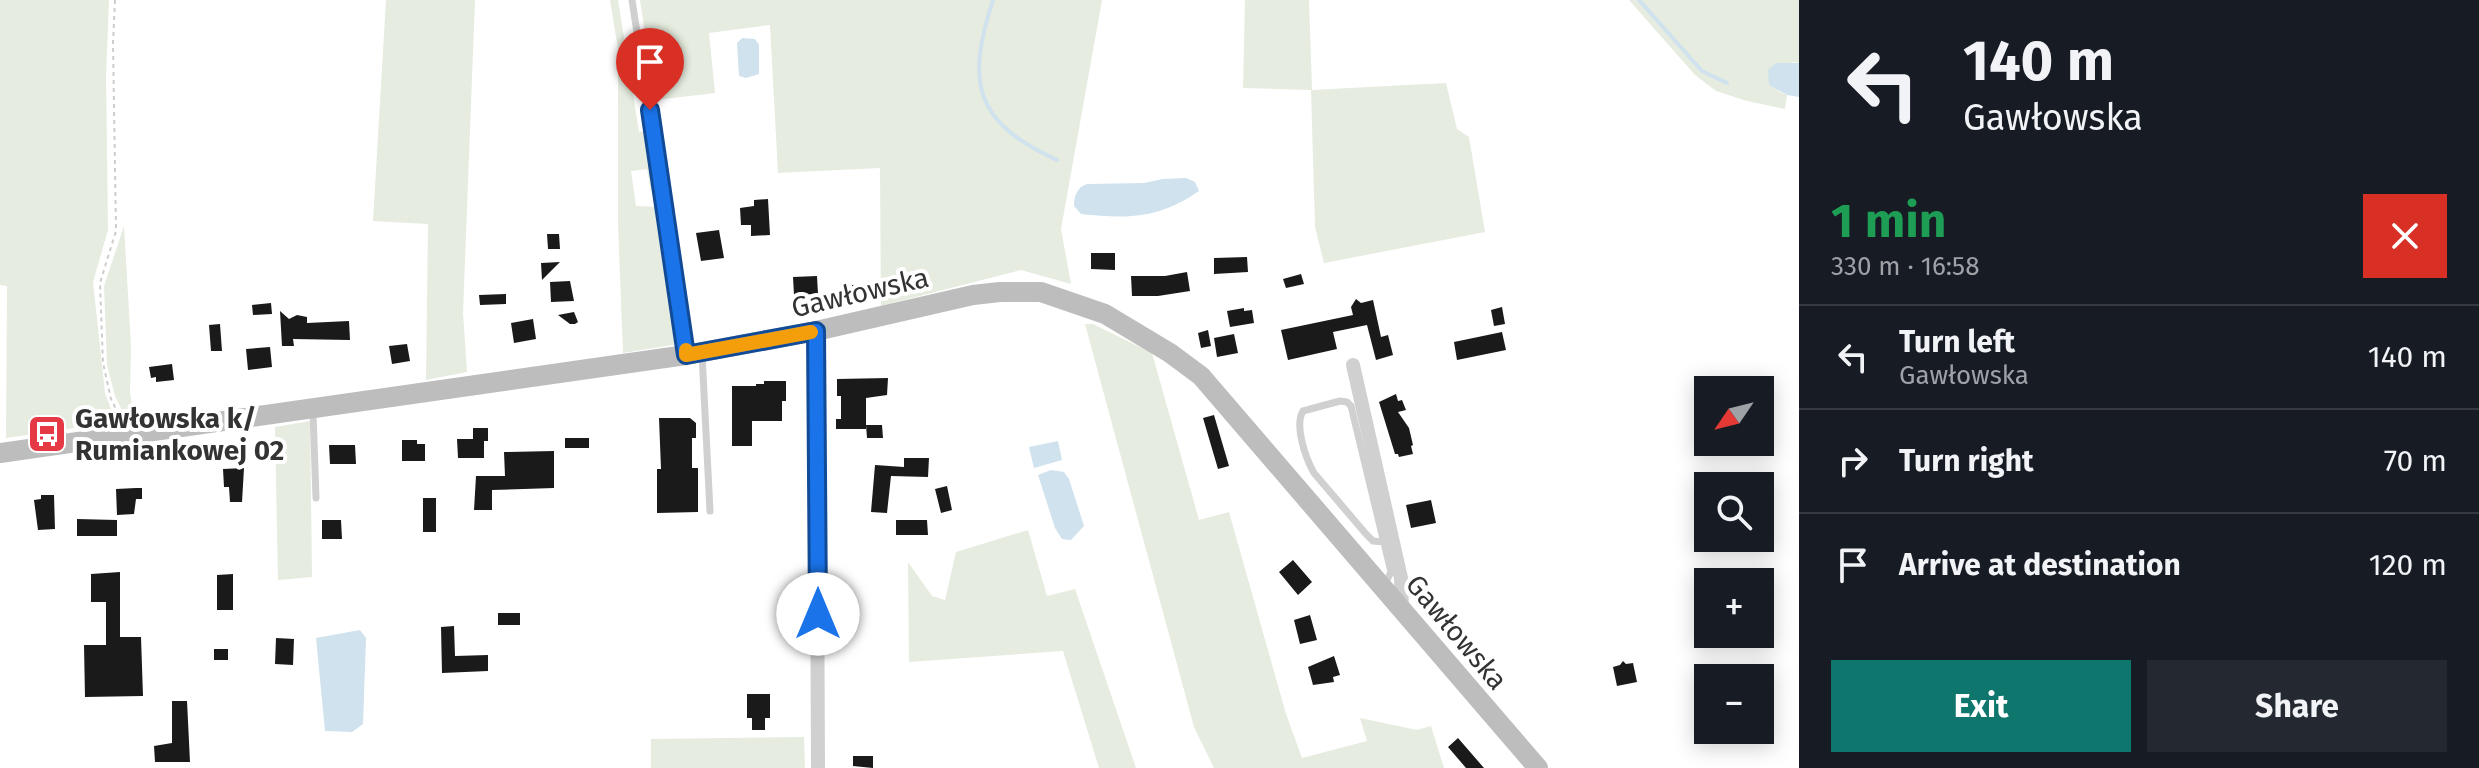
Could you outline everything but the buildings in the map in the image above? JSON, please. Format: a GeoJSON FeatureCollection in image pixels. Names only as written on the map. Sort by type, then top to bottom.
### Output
{"type":"FeatureCollection","features":[{"type":"Feature","properties":{"kind":"street","name":"Gawłowska"},"geometry":{"type":"LineString","coordinates":[[0,453],[694,354],[816,331],[973,295],[1041,292],[1105,314],[1170,353],[1201,376],[1538,768]]}},
{"type":"Feature","properties":{"kind":"street"},"geometry":{"type":"LineString","coordinates":[[816,331],[818,768]]}},
{"type":"Feature","properties":{"kind":"street"},"geometry":{"type":"LineString","coordinates":[[1353,365],[1401,578],[1402,610]]}},
{"type":"Feature","properties":{"kind":"lane"},"geometry":{"type":"LineString","coordinates":[[632,0],[694,354],[710,511]]}},
{"type":"Feature","properties":{"kind":"lane"},"geometry":{"type":"LineString","coordinates":[[1383,588],[1391,572],[1384,542],[1351,406],[1340,401],[1303,411],[1299,415],[1300,428],[1314,473],[1373,541],[1384,542]]}},
{"type":"Feature","properties":{"kind":"lane"},"geometry":{"type":"LineString","coordinates":[[313,408],[316,498]]}},
{"type":"Feature","properties":{"kind":"path"},"geometry":{"type":"LineString","coordinates":[[115,0],[116,231],[100,283],[103,363],[111,399],[126,435]]}},
{"type":"Feature","properties":{"kind":"shaded area"},"geometry":{"type":"Polygon","coordinates":[[[0,0],[109,0],[106,76],[108,230],[93,282],[105,393],[116,422],[6,438],[7,286],[0,285],[0,0]]]}},
{"type":"Feature","properties":{"kind":"shaded area"},"geometry":{"type":"Polygon","coordinates":[[[386,0],[475,0],[463,313],[467,372],[426,380],[428,224],[373,221],[386,0]]]}},
{"type":"Feature","properties":{"kind":"shaded area"},"geometry":{"type":"Polygon","coordinates":[[[610,0],[618,0],[639,132],[649,130],[658,190],[651,191],[647,169],[631,171],[636,206],[658,207],[655,214],[671,316],[678,324],[679,344],[623,353],[618,224],[618,49],[610,0]]]}},
{"type":"Feature","properties":{"kind":"shaded area"},"geometry":{"type":"Polygon","coordinates":[[[640,0],[1102,0],[1061,229],[1071,284],[1021,270],[881,306],[880,168],[778,173],[770,25],[709,33],[715,93],[655,100],[640,0]]]}},
{"type":"Feature","properties":{"kind":"shaded area"},"geometry":{"type":"Polygon","coordinates":[[[1245,0],[1309,0],[1312,90],[1446,83],[1457,129],[1469,137],[1485,232],[1324,263],[1315,227],[1311,90],[1243,88],[1245,0]]]}},
{"type":"Feature","properties":{"kind":"shaded area"},"geometry":{"type":"Polygon","coordinates":[[[1629,0],[1799,0],[1799,63],[1793,62],[1778,91],[1787,95],[1785,109],[1716,91],[1695,75],[1629,0]]]}},
{"type":"Feature","properties":{"kind":"shaded area"},"geometry":{"type":"Polygon","coordinates":[[[124,226],[131,346],[130,393],[135,422],[127,420],[115,396],[107,365],[104,286],[124,226]]]}},
{"type":"Feature","properties":{"kind":"shaded area"},"geometry":{"type":"Polygon","coordinates":[[[1085,324],[1093,324],[1152,353],[1199,520],[1229,512],[1286,714],[1302,758],[1367,741],[1360,718],[1417,730],[1431,726],[1444,768],[1214,768],[1194,727],[1085,324]]]}},
{"type":"Feature","properties":{"kind":"shaded area"},"geometry":{"type":"Polygon","coordinates":[[[310,421],[312,577],[278,580],[275,427],[310,421]]]}},
{"type":"Feature","properties":{"kind":"shaded area"},"geometry":{"type":"Polygon","coordinates":[[[1028,530],[1047,596],[1075,589],[1136,768],[1099,768],[1063,651],[909,662],[908,562],[932,596],[945,600],[956,552],[1028,530]]]}},
{"type":"Feature","properties":{"kind":"shaded area"},"geometry":{"type":"Polygon","coordinates":[[[804,737],[805,768],[651,768],[651,739],[804,737]]]}},
{"type":"Feature","properties":{"kind":"water"},"geometry":{"type":"Polygon","coordinates":[[[742,38],[755,39],[759,45],[759,74],[746,78],[739,76],[737,43],[742,38]]]}},
{"type":"Feature","properties":{"kind":"water"},"geometry":{"type":"Polygon","coordinates":[[[1776,63],[1799,63],[1799,97],[1787,95],[1769,85],[1768,70],[1776,63]]]}},
{"type":"Feature","properties":{"kind":"water"},"geometry":{"type":"Polygon","coordinates":[[[1186,178],[1195,182],[1199,191],[1156,212],[1098,216],[1081,214],[1074,206],[1077,192],[1087,184],[1144,183],[1186,178]]]}},
{"type":"Feature","properties":{"kind":"water"},"geometry":{"type":"Polygon","coordinates":[[[1058,441],[1062,460],[1034,468],[1029,447],[1058,441]]]}},
{"type":"Feature","properties":{"kind":"water"},"geometry":{"type":"Polygon","coordinates":[[[1051,470],[1064,472],[1069,479],[1084,526],[1071,540],[1062,539],[1055,528],[1038,475],[1051,470]]]}},
{"type":"Feature","properties":{"kind":"water"},"geometry":{"type":"Polygon","coordinates":[[[360,630],[366,638],[363,724],[352,732],[325,731],[316,638],[360,630]]]}},
{"type":"Feature","properties":{"kind":"waterway"},"geometry":{"type":"LineString","coordinates":[[993,0],[980,55],[984,97],[993,115],[1008,131],[1057,160]]}},
{"type":"Feature","properties":{"kind":"waterway"},"geometry":{"type":"LineString","coordinates":[[1639,0],[1702,71],[1727,83]]}},
{"type":"Feature","properties":{"kind":"slow traffic"},"geometry":{"type":"LineString","coordinates":[[686,350],[686,355],[811,332]]}},
{"type":"Feature","properties":{"kind":"place","name":"Gawłowska k/ Rumiankowej 02"},"geometry":{"type":"Point","coordinates":[47,434]}},
{"type":"Feature","properties":{"kind":"route"},"geometry":{"type":"LineString","coordinates":[[650,110],[686,355],[816,331],[818,614]]}}]}
